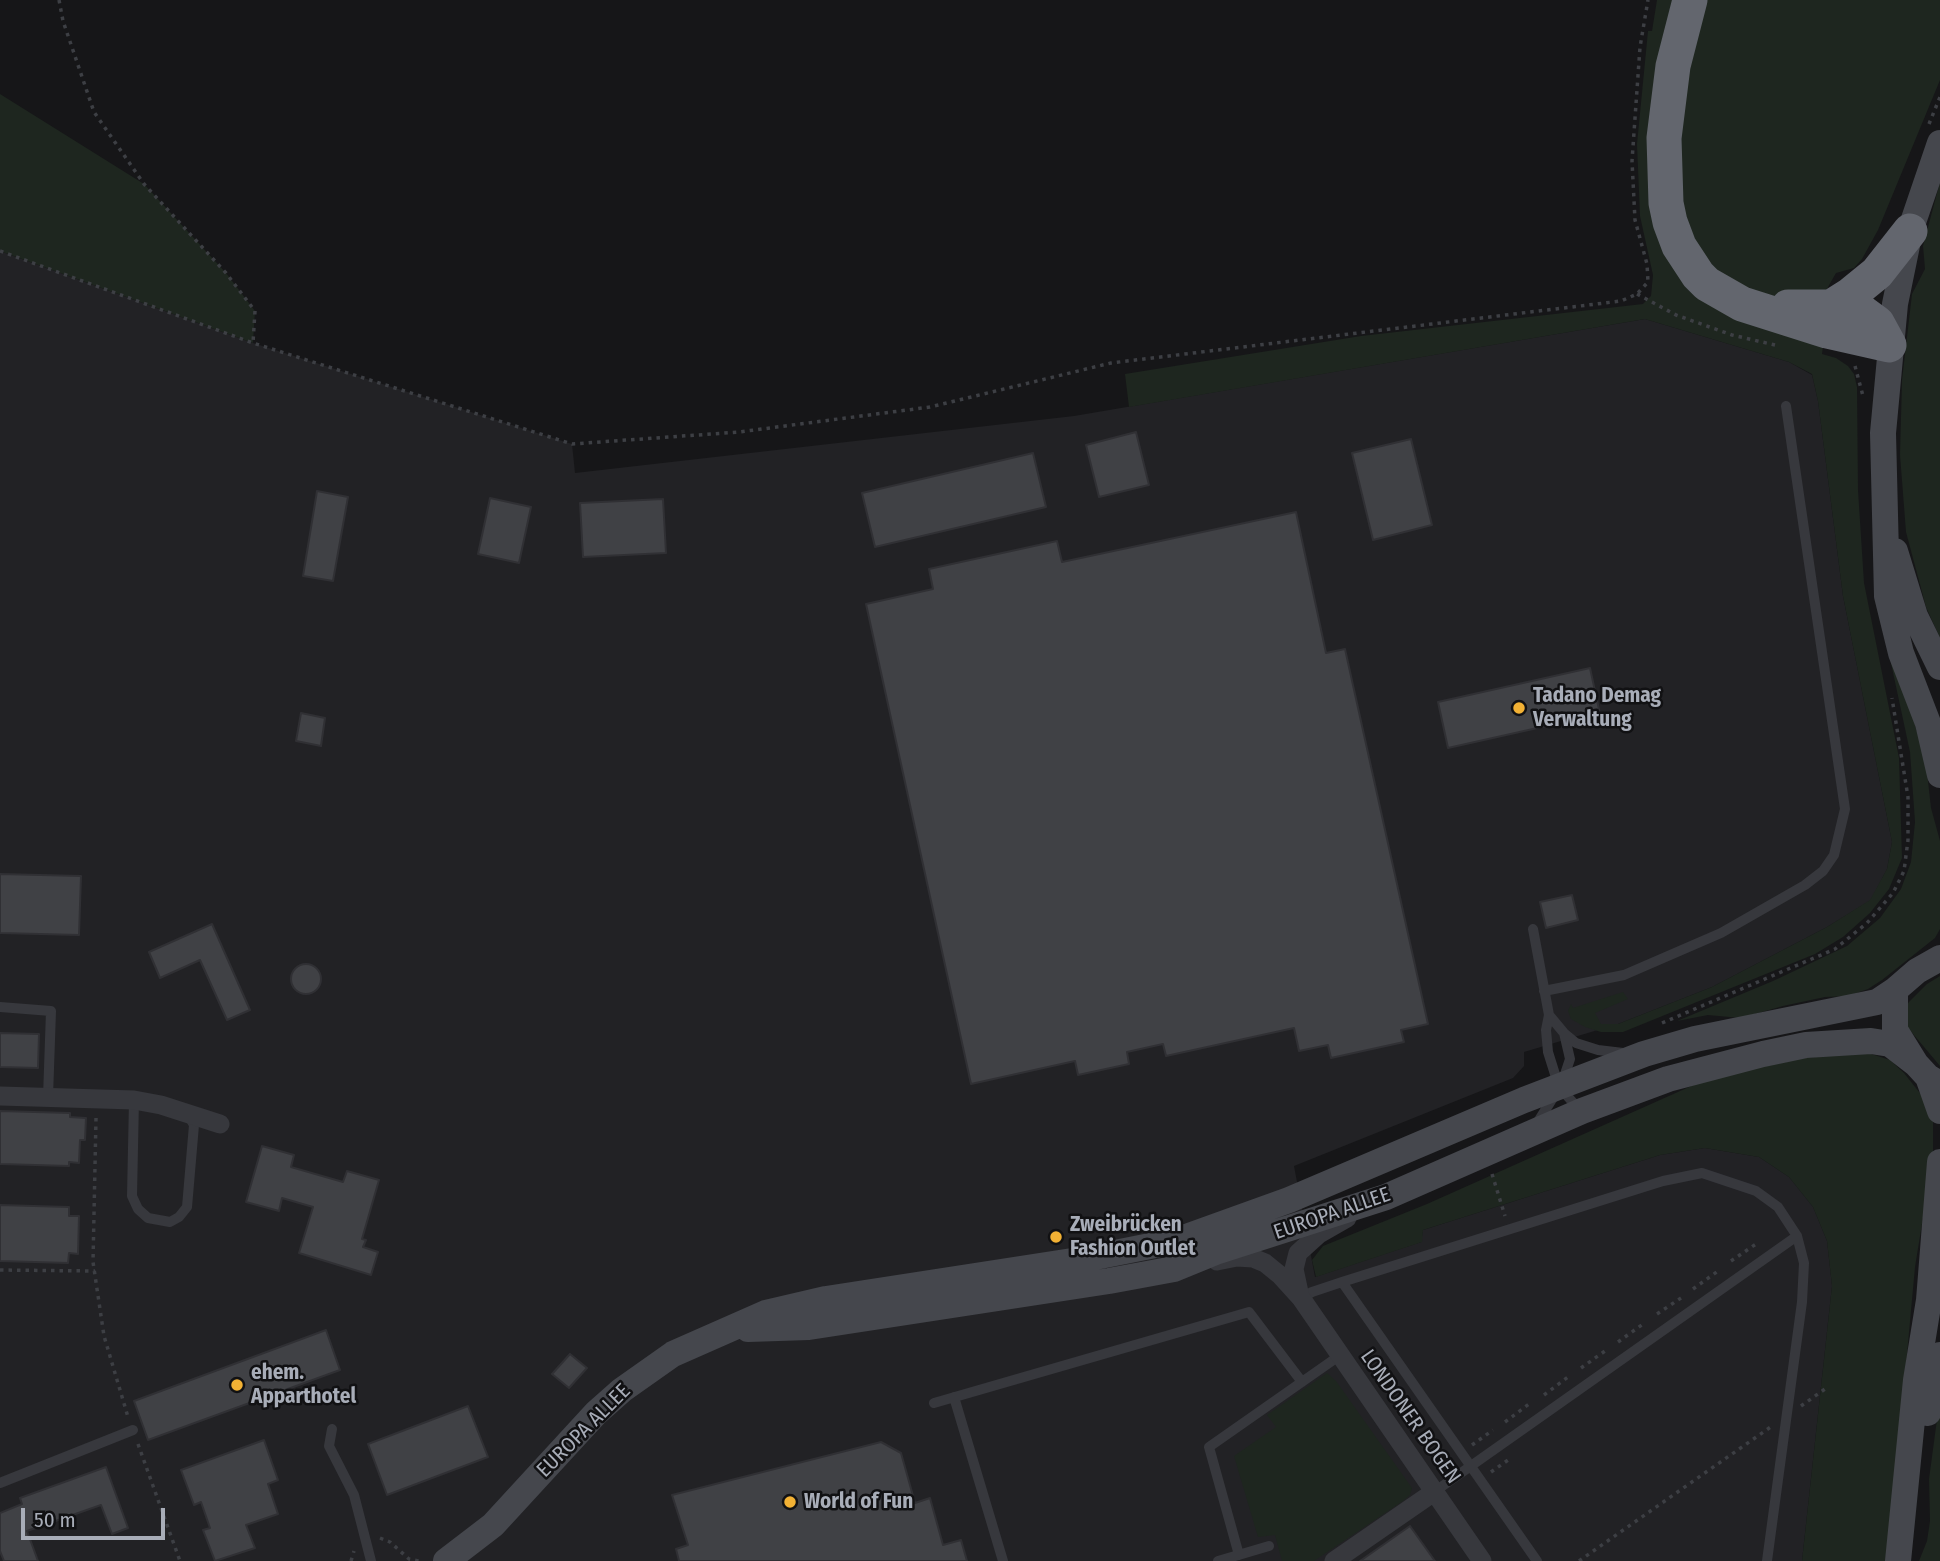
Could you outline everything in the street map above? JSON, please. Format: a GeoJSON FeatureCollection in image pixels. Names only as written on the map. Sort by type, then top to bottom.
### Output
{"type":"FeatureCollection","features":[{"type":"Feature","properties":{"kind":"highway"},"geometry":{"type":"LineString","coordinates":[[1690,0],[1673,66],[1664,138],[1664,175],[1670,222],[1679,246],[1698,275],[1731,299],[1828,331],[1889,345]]}},
{"type":"Feature","properties":{"kind":"highway"},"geometry":{"type":"LineString","coordinates":[[1831,307],[1877,273],[1910,231]]}},
{"type":"Feature","properties":{"kind":"highway"},"geometry":{"type":"LineString","coordinates":[[1756,307],[1853,309],[1870,316],[1883,330],[1889,345]]}},
{"type":"Feature","properties":{"kind":"main road"},"geometry":{"type":"LineString","coordinates":[[1933,137],[1895,304],[1889,345],[1883,433],[1887,596],[1901,653],[1928,723],[1940,775]]}},
{"type":"Feature","properties":{"kind":"main road"},"geometry":{"type":"LineString","coordinates":[[1886,516],[1909,599],[1940,667]]}},
{"type":"Feature","properties":{"kind":"main road","name":"EUROPA ALLEE"},"geometry":{"type":"LineString","coordinates":[[468,1561],[493,1525],[596,1413],[622,1390],[673,1354],[766,1313],[800,1304],[1084,1258],[1179,1238],[1289,1200],[1644,1054],[1705,1037],[1877,1002],[1917,971],[1940,958]]}},
{"type":"Feature","properties":{"kind":"main road"},"geometry":{"type":"LineString","coordinates":[[1895,990],[1895,1030],[1928,1075],[1940,1111]]}},
{"type":"Feature","properties":{"kind":"main road","name":"EUROPA ALLEE"},"geometry":{"type":"LineString","coordinates":[[724,1332],[809,1326],[1174,1269],[1218,1251],[1386,1197],[1582,1111],[1679,1076],[1806,1045],[1859,1040],[1883,1042],[1903,1053],[1928,1075]]}},
{"type":"Feature","properties":{"kind":"main road"},"geometry":{"type":"LineString","coordinates":[[1898,1561],[1916,1380],[1929,1300],[1940,1162]]}},
{"type":"Feature","properties":{"kind":"main road"},"geometry":{"type":"LineString","coordinates":[[1910,1561],[1924,1434],[1940,1355]]}},
{"type":"Feature","properties":{"kind":"main road","name":"EUROPA ALLEE"},"geometry":{"type":"LineString","coordinates":[[436,1559],[493,1525]]}},
{"type":"Feature","properties":{"kind":"street"},"geometry":{"type":"LineString","coordinates":[[0,1096],[134,1100],[161,1105],[220,1124]]}},
{"type":"Feature","properties":{"kind":"street","name":"LONDONER BOGEN"},"geometry":{"type":"LineString","coordinates":[[1301,1298],[1294,1264],[1302,1248],[1319,1234],[1386,1197]]}},
{"type":"Feature","properties":{"kind":"street","name":"LONDONER BOGEN"},"geometry":{"type":"LineString","coordinates":[[1174,1269],[1237,1257],[1253,1258],[1274,1269],[1301,1298],[1482,1561]]}},
{"type":"Feature","properties":{"kind":"street"},"geometry":{"type":"LineString","coordinates":[[1334,1561],[1434,1492]]}},
{"type":"Feature","properties":{"kind":"lane"},"geometry":{"type":"LineString","coordinates":[[1544,991],[1624,975],[1721,933],[1805,885],[1823,871],[1834,855],[1845,809],[1786,406]]}},
{"type":"Feature","properties":{"kind":"lane"},"geometry":{"type":"LineString","coordinates":[[1533,929],[1549,1016],[1546,1030],[1548,1052],[1559,1087],[1582,1111]]}},
{"type":"Feature","properties":{"kind":"lane"},"geometry":{"type":"LineString","coordinates":[[0,1007],[51,1011],[48,1097]]}},
{"type":"Feature","properties":{"kind":"lane"},"geometry":{"type":"LineString","coordinates":[[1549,1016],[1576,1043],[1598,1050],[1644,1054]]}},
{"type":"Feature","properties":{"kind":"lane"},"geometry":{"type":"LineString","coordinates":[[1531,1135],[1565,1077],[1570,1059],[1564,1033]]}},
{"type":"Feature","properties":{"kind":"lane"},"geometry":{"type":"LineString","coordinates":[[134,1100],[132,1196],[138,1209],[148,1218],[170,1222],[179,1217],[187,1207],[194,1125],[188,1115]]}},
{"type":"Feature","properties":{"kind":"lane"},"geometry":{"type":"LineString","coordinates":[[1301,1298],[1342,1282],[1662,1181],[1702,1173],[1756,1191],[1778,1206],[1797,1236],[1804,1263],[1804,1286],[1767,1561]]}},
{"type":"Feature","properties":{"kind":"lane"},"geometry":{"type":"LineString","coordinates":[[1434,1492],[1797,1236]]}},
{"type":"Feature","properties":{"kind":"lane"},"geometry":{"type":"LineString","coordinates":[[1342,1282],[1537,1561]]}},
{"type":"Feature","properties":{"kind":"lane"},"geometry":{"type":"LineString","coordinates":[[934,1403],[1249,1312],[1302,1382]]}},
{"type":"Feature","properties":{"kind":"lane"},"geometry":{"type":"LineString","coordinates":[[1239,1555],[1209,1447],[1339,1356]]}},
{"type":"Feature","properties":{"kind":"lane"},"geometry":{"type":"LineString","coordinates":[[954,1397],[1003,1561]]}},
{"type":"Feature","properties":{"kind":"lane"},"geometry":{"type":"LineString","coordinates":[[332,1429],[329,1446],[354,1494],[371,1561]]}},
{"type":"Feature","properties":{"kind":"lane"},"geometry":{"type":"LineString","coordinates":[[0,1483],[133,1430]]}},
{"type":"Feature","properties":{"kind":"lane"},"geometry":{"type":"LineString","coordinates":[[1218,1561],[1269,1546]]}},
{"type":"Feature","properties":{"kind":"path"},"geometry":{"type":"LineString","coordinates":[[59,0],[63,21],[94,112],[144,184],[226,273],[255,310],[253,343]]}},
{"type":"Feature","properties":{"kind":"path"},"geometry":{"type":"LineString","coordinates":[[1933,137],[1940,97]]}},
{"type":"Feature","properties":{"kind":"path"},"geometry":{"type":"LineString","coordinates":[[0,251],[253,343],[572,444],[739,432],[930,407],[1111,363],[1621,301],[1637,294]]}},
{"type":"Feature","properties":{"kind":"path"},"geometry":{"type":"LineString","coordinates":[[96,1124],[95,1271],[104,1336],[133,1430],[180,1561]]}},
{"type":"Feature","properties":{"kind":"path"},"geometry":{"type":"LineString","coordinates":[[1491,1172],[1509,1229]]}},
{"type":"Feature","properties":{"kind":"path"},"geometry":{"type":"LineString","coordinates":[[1731,1261],[1756,1244]]}},
{"type":"Feature","properties":{"kind":"path"},"geometry":{"type":"LineString","coordinates":[[0,1270],[95,1271]]}},
{"type":"Feature","properties":{"kind":"path"},"geometry":{"type":"LineString","coordinates":[[1693,1289],[1718,1271]]}},
{"type":"Feature","properties":{"kind":"path"},"geometry":{"type":"LineString","coordinates":[[1657,1314],[1681,1297]]}},
{"type":"Feature","properties":{"kind":"path"},"geometry":{"type":"LineString","coordinates":[[1618,1342],[1643,1324]]}},
{"type":"Feature","properties":{"kind":"path"},"geometry":{"type":"LineString","coordinates":[[1581,1368],[1605,1351]]}},
{"type":"Feature","properties":{"kind":"path"},"geometry":{"type":"LineString","coordinates":[[1544,1395],[1568,1377]]}},
{"type":"Feature","properties":{"kind":"path"},"geometry":{"type":"LineString","coordinates":[[1579,1561],[1825,1389]]}},
{"type":"Feature","properties":{"kind":"path"},"geometry":{"type":"LineString","coordinates":[[1505,1422],[1529,1405]]}},
{"type":"Feature","properties":{"kind":"path"},"geometry":{"type":"LineString","coordinates":[[1467,1448],[1493,1430]]}},
{"type":"Feature","properties":{"kind":"path"},"geometry":{"type":"LineString","coordinates":[[1486,1476],[1510,1458]]}},
{"type":"Feature","properties":{"kind":"path"},"geometry":{"type":"LineString","coordinates":[[365,1538],[381,1538],[390,1542],[408,1559],[436,1559]]}},
{"type":"Feature","properties":{"kind":"shaded area"},"geometry":{"type":"Polygon","coordinates":[[[1657,0],[1678,0],[1658,235],[1824,339],[1822,354],[1836,358],[1854,374],[1857,387],[1858,490],[1864,583],[1899,758],[1902,858],[1889,889],[1870,913],[1843,937],[1815,954],[1623,1032],[1601,1032],[1571,1019],[1568,1011],[1571,1004],[1573,1008],[1623,992],[1628,999],[1595,1013],[1601,1024],[1618,1024],[1712,987],[1827,927],[1870,900],[1887,869],[1892,842],[1843,596],[1818,401],[1812,374],[1789,362],[1645,319],[1129,407],[1125,374],[1361,336],[1643,304],[1651,296],[1653,275],[1640,216],[1637,144],[1648,31],[1652,31],[1657,0]]]}},
{"type":"Feature","properties":{"kind":"shaded area"},"geometry":{"type":"Polygon","coordinates":[[[1703,0],[1940,0],[1940,80],[1878,230],[1862,259],[1854,268],[1836,273],[1824,294],[1792,299],[1755,293],[1729,283],[1695,249],[1678,199],[1683,77],[1703,0]]]}},
{"type":"Feature","properties":{"kind":"shaded area"},"geometry":{"type":"Polygon","coordinates":[[[0,94],[144,184],[226,273],[255,311],[253,343],[0,251],[0,94]]]}},
{"type":"Feature","properties":{"kind":"shaded area"},"geometry":{"type":"Polygon","coordinates":[[[1940,182],[1940,638],[1926,607],[1906,532],[1900,455],[1902,380],[1912,294],[1925,269],[1923,246],[1940,182]]]}},
{"type":"Feature","properties":{"kind":"shaded area"},"geometry":{"type":"Polygon","coordinates":[[[0,251],[253,343],[572,444],[575,473],[1074,416],[1645,319],[1789,362],[1812,375],[1818,401],[1843,596],[1892,842],[1887,869],[1871,900],[1827,927],[1712,987],[1618,1024],[1524,1052],[1524,1066],[1513,1078],[1294,1166],[1315,1277],[1421,1242],[1423,1230],[1660,1155],[1705,1148],[1759,1157],[1789,1177],[1813,1207],[1827,1241],[1832,1286],[1802,1561],[0,1561],[0,251]]]}},
{"type":"Feature","properties":{"kind":"shaded area"},"geometry":{"type":"Polygon","coordinates":[[[1885,635],[1890,636],[1926,763],[1931,808],[1940,841],[1940,929],[1935,938],[1882,980],[1868,989],[1848,996],[1825,997],[1741,1018],[1708,1015],[1677,1021],[1773,981],[1847,946],[1880,918],[1901,889],[1911,862],[1915,822],[1910,752],[1885,635]]]}},
{"type":"Feature","properties":{"kind":"shaded area"},"geometry":{"type":"Polygon","coordinates":[[[1940,976],[1940,1066],[1903,1022],[1904,1009],[1909,1002],[1927,984],[1940,976]]]}},
{"type":"Feature","properties":{"kind":"shaded area"},"geometry":{"type":"Polygon","coordinates":[[[1865,1052],[1890,1060],[1904,1073],[1927,1102],[1933,1118],[1933,1156],[1915,1267],[1888,1561],[1802,1561],[1832,1286],[1827,1241],[1813,1207],[1789,1177],[1759,1157],[1705,1148],[1660,1155],[1423,1230],[1422,1242],[1316,1277],[1312,1260],[1323,1246],[1427,1204],[1707,1079],[1796,1059],[1865,1052]]]}},
{"type":"Feature","properties":{"kind":"shaded area"},"geometry":{"type":"Polygon","coordinates":[[[1327,1373],[1336,1381],[1412,1488],[1410,1495],[1403,1501],[1314,1561],[1282,1561],[1275,1535],[1258,1537],[1234,1456],[1276,1427],[1267,1415],[1327,1373]]]}},
{"type":"Feature","properties":{"kind":"shaded area"},"geometry":{"type":"Polygon","coordinates":[[[1940,1397],[1940,1561],[1919,1561],[1927,1541],[1930,1521],[1929,1479],[1940,1397]]]}},
{"type":"Feature","properties":{"kind":"building"},"geometry":{"type":"Polygon","coordinates":[[[1136,432],[1149,485],[1099,497],[1086,445],[1136,432]]]}},
{"type":"Feature","properties":{"kind":"building"},"geometry":{"type":"Polygon","coordinates":[[[1411,439],[1432,525],[1373,540],[1352,453],[1411,439]]]}},
{"type":"Feature","properties":{"kind":"building"},"geometry":{"type":"Polygon","coordinates":[[[1033,453],[1046,507],[875,547],[862,493],[1033,453]]]}},
{"type":"Feature","properties":{"kind":"building"},"geometry":{"type":"Polygon","coordinates":[[[317,491],[348,497],[333,581],[303,576],[317,491]]]}},
{"type":"Feature","properties":{"kind":"building"},"geometry":{"type":"Polygon","coordinates":[[[490,498],[531,507],[519,563],[478,554],[490,498]]]}},
{"type":"Feature","properties":{"kind":"building"},"geometry":{"type":"Polygon","coordinates":[[[663,499],[666,553],[583,557],[580,503],[663,499]]]}},
{"type":"Feature","properties":{"kind":"building"},"geometry":{"type":"Polygon","coordinates":[[[1296,512],[1326,653],[1345,649],[1428,1024],[1401,1030],[1404,1042],[1331,1058],[1328,1045],[1299,1051],[1294,1028],[1166,1056],[1163,1044],[1127,1052],[1129,1064],[1078,1075],[1075,1061],[971,1084],[866,604],[933,589],[929,569],[1057,541],[1062,562],[1296,512]]]}},
{"type":"Feature","properties":{"kind":"building","name":"Tadano Demag Verwaltung"},"geometry":{"type":"Polygon","coordinates":[[[1590,668],[1600,714],[1448,748],[1438,702],[1590,668]]]}},
{"type":"Feature","properties":{"kind":"building"},"geometry":{"type":"Polygon","coordinates":[[[301,713],[325,718],[321,746],[296,741],[301,713]]]}},
{"type":"Feature","properties":{"kind":"building"},"geometry":{"type":"Polygon","coordinates":[[[0,874],[81,876],[79,935],[0,933],[0,874]]]}},
{"type":"Feature","properties":{"kind":"building"},"geometry":{"type":"Polygon","coordinates":[[[1572,895],[1578,920],[1546,928],[1540,902],[1572,895]]]}},
{"type":"Feature","properties":{"kind":"building"},"geometry":{"type":"Polygon","coordinates":[[[212,924],[250,1010],[227,1020],[200,960],[160,978],[149,952],[212,924]]]}},
{"type":"Feature","properties":{"kind":"building"},"geometry":{"type":"Polygon","coordinates":[[[306,964],[316,969],[321,979],[316,989],[306,994],[296,989],[291,979],[296,969],[306,964]]]}},
{"type":"Feature","properties":{"kind":"building"},"geometry":{"type":"Polygon","coordinates":[[[0,1033],[39,1034],[38,1068],[0,1067],[0,1033]]]}},
{"type":"Feature","properties":{"kind":"building"},"geometry":{"type":"Polygon","coordinates":[[[0,1111],[70,1113],[70,1117],[86,1118],[85,1140],[80,1140],[79,1163],[69,1162],[69,1166],[0,1164],[0,1111]]]}},
{"type":"Feature","properties":{"kind":"building"},"geometry":{"type":"Polygon","coordinates":[[[262,1146],[294,1155],[291,1167],[343,1182],[347,1171],[379,1180],[362,1239],[366,1240],[363,1247],[378,1252],[371,1275],[299,1253],[313,1207],[282,1198],[279,1211],[246,1202],[262,1146]]]}},
{"type":"Feature","properties":{"kind":"building"},"geometry":{"type":"Polygon","coordinates":[[[0,1205],[69,1207],[69,1216],[79,1216],[78,1254],[69,1253],[68,1263],[0,1261],[0,1205]]]}},
{"type":"Feature","properties":{"kind":"building","name":"ehem. Apparthotel"},"geometry":{"type":"Polygon","coordinates":[[[326,1330],[340,1370],[148,1440],[134,1401],[326,1330]]]}},
{"type":"Feature","properties":{"kind":"building"},"geometry":{"type":"Polygon","coordinates":[[[570,1354],[587,1368],[569,1388],[552,1374],[570,1354]]]}},
{"type":"Feature","properties":{"kind":"building"},"geometry":{"type":"Polygon","coordinates":[[[468,1406],[488,1457],[387,1495],[368,1444],[468,1406]]]}},
{"type":"Feature","properties":{"kind":"building"},"geometry":{"type":"Polygon","coordinates":[[[264,1440],[278,1480],[268,1484],[278,1514],[246,1525],[255,1548],[215,1561],[203,1530],[210,1528],[201,1502],[194,1505],[181,1470],[264,1440]]]}},
{"type":"Feature","properties":{"kind":"building","name":"World of Fun"},"geometry":{"type":"Polygon","coordinates":[[[881,1442],[901,1453],[915,1503],[930,1498],[943,1545],[961,1540],[967,1561],[679,1561],[676,1549],[688,1545],[672,1495],[881,1442]]]}},
{"type":"Feature","properties":{"kind":"building"},"geometry":{"type":"Polygon","coordinates":[[[106,1467],[128,1528],[112,1534],[101,1505],[27,1531],[38,1561],[4,1561],[0,1551],[0,1513],[22,1504],[20,1498],[106,1467]]]}},
{"type":"Feature","properties":{"kind":"building"},"geometry":{"type":"Polygon","coordinates":[[[1410,1526],[1435,1561],[1360,1561],[1410,1526]]]}},
{"type":"Feature","properties":{"kind":"place","name":"Tadano Demag Verwaltung"},"geometry":{"type":"Point","coordinates":[1519,708]}},
{"type":"Feature","properties":{"kind":"place","name":"Zweibrücken Fashion Outlet"},"geometry":{"type":"Point","coordinates":[1056,1237]}},
{"type":"Feature","properties":{"kind":"place","name":"ehem. Apparthotel"},"geometry":{"type":"Point","coordinates":[237,1385]}},
{"type":"Feature","properties":{"kind":"place","name":"World of Fun"},"geometry":{"type":"Point","coordinates":[790,1502]}}]}
